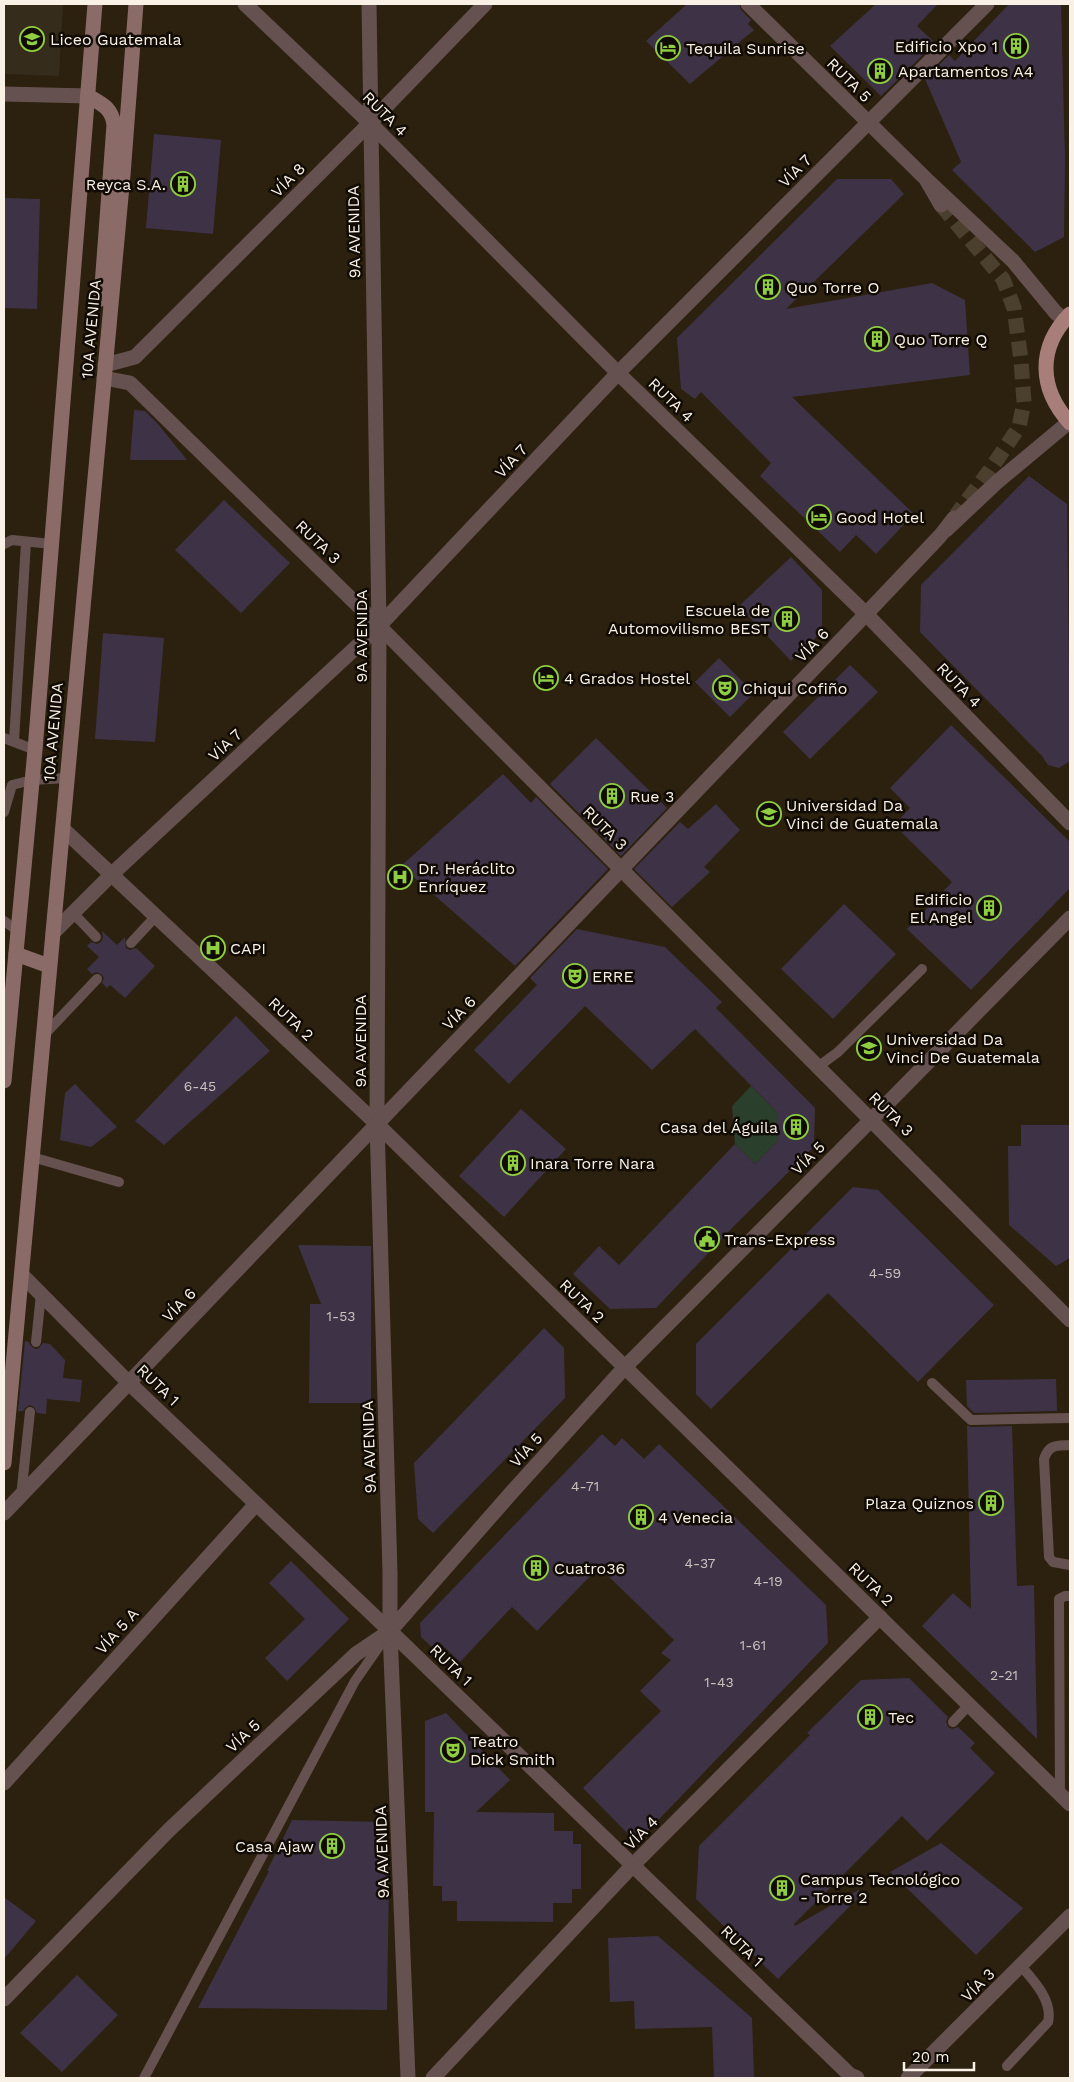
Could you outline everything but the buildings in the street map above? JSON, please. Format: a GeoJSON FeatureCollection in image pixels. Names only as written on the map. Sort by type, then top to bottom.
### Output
{"type":"FeatureCollection","features":[{"type":"Feature","properties":{"kind":"main road","name":"10A AVENIDA"},"geometry":{"type":"LineString","coordinates":[[4,1081],[6,1040],[35,750],[95,4]]}},
{"type":"Feature","properties":{"kind":"main road","name":"10A AVENIDA"},"geometry":{"type":"LineString","coordinates":[[4,1463],[123,175],[136,4]]}},
{"type":"Feature","properties":{"kind":"main road"},"geometry":{"type":"LineString","coordinates":[[88,96],[109,109],[113,116],[114,125],[100,314],[107,337]]}},
{"type":"Feature","properties":{"kind":"main road"},"geometry":{"type":"LineString","coordinates":[[1067,317],[1057,329],[1049,345],[1046,370],[1050,394],[1056,407],[1070,423]]}},
{"type":"Feature","properties":{"kind":"main road"},"geometry":{"type":"LineString","coordinates":[[16,954],[49,966]]}},
{"type":"Feature","properties":{"kind":"street","name":"RUTA 4"},"geometry":{"type":"LineString","coordinates":[[245,4],[370,123],[618,373],[866,614],[1070,823]]}},
{"type":"Feature","properties":{"kind":"street","name":"9A AVENIDA"},"geometry":{"type":"LineString","coordinates":[[369,4],[378,626],[377,1124],[390,1562],[390,1631],[408,2078]]}},
{"type":"Feature","properties":{"kind":"street","name":"VÍA 8"},"geometry":{"type":"LineString","coordinates":[[104,371],[135,357],[370,123],[485,4]]}},
{"type":"Feature","properties":{"kind":"street","name":"RUTA 5"},"geometry":{"type":"LineString","coordinates":[[748,4],[868,123],[1013,261],[1056,313],[1067,317]]}},
{"type":"Feature","properties":{"kind":"street","name":"VÍA 7"},"geometry":{"type":"LineString","coordinates":[[52,933],[112,874],[378,626],[618,373],[987,4]]}},
{"type":"Feature","properties":{"kind":"street"},"geometry":{"type":"LineString","coordinates":[[4,94],[88,96]]}},
{"type":"Feature","properties":{"kind":"street","name":"RUTA 5"},"geometry":{"type":"LineString","coordinates":[[926,179],[941,205]]}},
{"type":"Feature","properties":{"kind":"street","name":"RUTA 3"},"geometry":{"type":"LineString","coordinates":[[104,371],[130,383],[378,626],[872,1119],[1070,1320]]}},
{"type":"Feature","properties":{"kind":"street","name":"VÍA 6"},"geometry":{"type":"LineString","coordinates":[[4,1513],[940,536],[998,482],[1070,423]]}},
{"type":"Feature","properties":{"kind":"street","name":"VÍA 6"},"geometry":{"type":"LineString","coordinates":[[940,536],[954,518]]}},
{"type":"Feature","properties":{"kind":"street","name":"RUTA 2"},"geometry":{"type":"LineString","coordinates":[[63,829],[377,1124],[1065,1799]]}},
{"type":"Feature","properties":{"kind":"street","name":"VÍA 5"},"geometry":{"type":"LineString","coordinates":[[4,1999],[169,1830],[356,1654],[390,1631],[625,1367],[1070,918]]}},
{"type":"Feature","properties":{"kind":"street","name":"RUTA 1"},"geometry":{"type":"LineString","coordinates":[[22,1275],[129,1382],[850,2075],[857,2078]]}},
{"type":"Feature","properties":{"kind":"street","name":"VÍA 5 A"},"geometry":{"type":"LineString","coordinates":[[4,1782],[256,1504]]}},
{"type":"Feature","properties":{"kind":"street","name":"VÍA 4"},"geometry":{"type":"LineString","coordinates":[[432,2078],[633,1865],[880,1618]]}},
{"type":"Feature","properties":{"kind":"street","name":"VÍA 3"},"geometry":{"type":"LineString","coordinates":[[910,2078],[1070,1916]]}},
{"type":"Feature","properties":{"kind":"lane"},"geometry":{"type":"LineString","coordinates":[[4,544],[12,540],[52,544]]}},
{"type":"Feature","properties":{"kind":"lane"},"geometry":{"type":"LineString","coordinates":[[26,542],[9,740],[35,750]]}},
{"type":"Feature","properties":{"kind":"lane"},"geometry":{"type":"LineString","coordinates":[[4,812],[12,785],[32,780],[67,778]]}},
{"type":"Feature","properties":{"kind":"lane"},"geometry":{"type":"LineString","coordinates":[[73,913],[96,937]]}},
{"type":"Feature","properties":{"kind":"lane"},"geometry":{"type":"LineString","coordinates":[[131,943],[156,916]]}},
{"type":"Feature","properties":{"kind":"lane"},"geometry":{"type":"LineString","coordinates":[[4,921],[18,931]]}},
{"type":"Feature","properties":{"kind":"lane"},"geometry":{"type":"LineString","coordinates":[[819,1066],[838,1052],[922,969]]}},
{"type":"Feature","properties":{"kind":"lane"},"geometry":{"type":"LineString","coordinates":[[43,1036],[97,979]]}},
{"type":"Feature","properties":{"kind":"lane"},"geometry":{"type":"LineString","coordinates":[[32,1157],[119,1182]]}},
{"type":"Feature","properties":{"kind":"lane"},"geometry":{"type":"LineString","coordinates":[[36,1342],[40,1294]]}},
{"type":"Feature","properties":{"kind":"lane"},"geometry":{"type":"LineString","coordinates":[[932,1383],[971,1420],[1070,1418]]}},
{"type":"Feature","properties":{"kind":"lane"},"geometry":{"type":"LineString","coordinates":[[20,1496],[30,1412]]}},
{"type":"Feature","properties":{"kind":"lane"},"geometry":{"type":"LineString","coordinates":[[1070,1445],[1054,1446],[1046,1451],[1044,1459],[1049,1557],[1053,1562],[1070,1565]]}},
{"type":"Feature","properties":{"kind":"lane"},"geometry":{"type":"LineString","coordinates":[[1065,1799],[1058,1758],[1059,1599],[1070,1596]]}},
{"type":"Feature","properties":{"kind":"lane"},"geometry":{"type":"LineString","coordinates":[[144,2078],[355,1681],[390,1631]]}},
{"type":"Feature","properties":{"kind":"lane"},"geometry":{"type":"LineString","coordinates":[[953,1722],[969,1705]]}},
{"type":"Feature","properties":{"kind":"lane"},"geometry":{"type":"LineString","coordinates":[[1006,2066],[1048,2022],[1050,2014],[1038,1987],[1021,1966]]}},
{"type":"Feature","properties":{"kind":"shaded area","name":"Liceo Guatemala"},"geometry":{"type":"Polygon","coordinates":[[[4,4],[63,4],[59,76],[4,74],[4,4]]]}},
{"type":"Feature","properties":{"kind":"green space"},"geometry":{"type":"Polygon","coordinates":[[[751,1086],[777,1112],[777,1142],[755,1164],[735,1144],[732,1106],[751,1086]]]}},
{"type":"Feature","properties":{"kind":"tunnel"},"geometry":{"type":"LineString","coordinates":[[941,205],[1003,279],[1014,308],[1024,402],[1019,427],[956,515]]}},
{"type":"Feature","properties":{"kind":"place","name":"Liceo Guatemala"},"geometry":{"type":"Point","coordinates":[32,39]}},
{"type":"Feature","properties":{"kind":"place","name":"Edificio Xpo 1"},"geometry":{"type":"Point","coordinates":[1016,46]}},
{"type":"Feature","properties":{"kind":"place","name":"Tequila Sunrise"},"geometry":{"type":"Point","coordinates":[668,48]}},
{"type":"Feature","properties":{"kind":"place","name":"Apartamentos A4"},"geometry":{"type":"Point","coordinates":[880,71]}},
{"type":"Feature","properties":{"kind":"place","name":"Reyca S.A."},"geometry":{"type":"Point","coordinates":[183,184]}},
{"type":"Feature","properties":{"kind":"place","name":"Quo Torre O"},"geometry":{"type":"Point","coordinates":[768,287]}},
{"type":"Feature","properties":{"kind":"place","name":"Quo Torre Q"},"geometry":{"type":"Point","coordinates":[877,339]}},
{"type":"Feature","properties":{"kind":"place","name":"Good Hotel"},"geometry":{"type":"Point","coordinates":[819,517]}},
{"type":"Feature","properties":{"kind":"place","name":"Escuela de Automovilismo BEST"},"geometry":{"type":"Point","coordinates":[787,619]}},
{"type":"Feature","properties":{"kind":"place","name":"4 Grados Hostel"},"geometry":{"type":"Point","coordinates":[546,678]}},
{"type":"Feature","properties":{"kind":"place","name":"Chiqui Cofiño"},"geometry":{"type":"Point","coordinates":[725,688]}},
{"type":"Feature","properties":{"kind":"place","name":"Rue 3"},"geometry":{"type":"Point","coordinates":[612,796]}},
{"type":"Feature","properties":{"kind":"place","name":"Universidad Da Vinci de Guatemala"},"geometry":{"type":"Point","coordinates":[769,814]}},
{"type":"Feature","properties":{"kind":"place","name":"Dr. Heráclito Enríquez"},"geometry":{"type":"Point","coordinates":[400,877]}},
{"type":"Feature","properties":{"kind":"place","name":"Edificio El Angel"},"geometry":{"type":"Point","coordinates":[989,908]}},
{"type":"Feature","properties":{"kind":"place","name":"CAPI"},"geometry":{"type":"Point","coordinates":[213,948]}},
{"type":"Feature","properties":{"kind":"place","name":"ERRE"},"geometry":{"type":"Point","coordinates":[575,976]}},
{"type":"Feature","properties":{"kind":"place","name":"Universidad Da Vinci De Guatemala"},"geometry":{"type":"Point","coordinates":[869,1048]}},
{"type":"Feature","properties":{"kind":"place","name":"Casa del Águila"},"geometry":{"type":"Point","coordinates":[796,1127]}},
{"type":"Feature","properties":{"kind":"place","name":"Inara Torre Nara"},"geometry":{"type":"Point","coordinates":[513,1163]}},
{"type":"Feature","properties":{"kind":"place","name":"Trans-Express"},"geometry":{"type":"Point","coordinates":[707,1239]}},
{"type":"Feature","properties":{"kind":"place","name":"Plaza Quiznos"},"geometry":{"type":"Point","coordinates":[991,1503]}},
{"type":"Feature","properties":{"kind":"place","name":"4 Venecia"},"geometry":{"type":"Point","coordinates":[641,1517]}},
{"type":"Feature","properties":{"kind":"place","name":"Cuatro36"},"geometry":{"type":"Point","coordinates":[536,1568]}},
{"type":"Feature","properties":{"kind":"place","name":"Tec"},"geometry":{"type":"Point","coordinates":[870,1717]}},
{"type":"Feature","properties":{"kind":"place","name":"Teatro Dick Smith"},"geometry":{"type":"Point","coordinates":[453,1750]}},
{"type":"Feature","properties":{"kind":"place","name":"Casa Ajaw"},"geometry":{"type":"Point","coordinates":[332,1846]}},
{"type":"Feature","properties":{"kind":"place","name":"Campus Tecnológico - Torre 2"},"geometry":{"type":"Point","coordinates":[782,1888]}}]}
